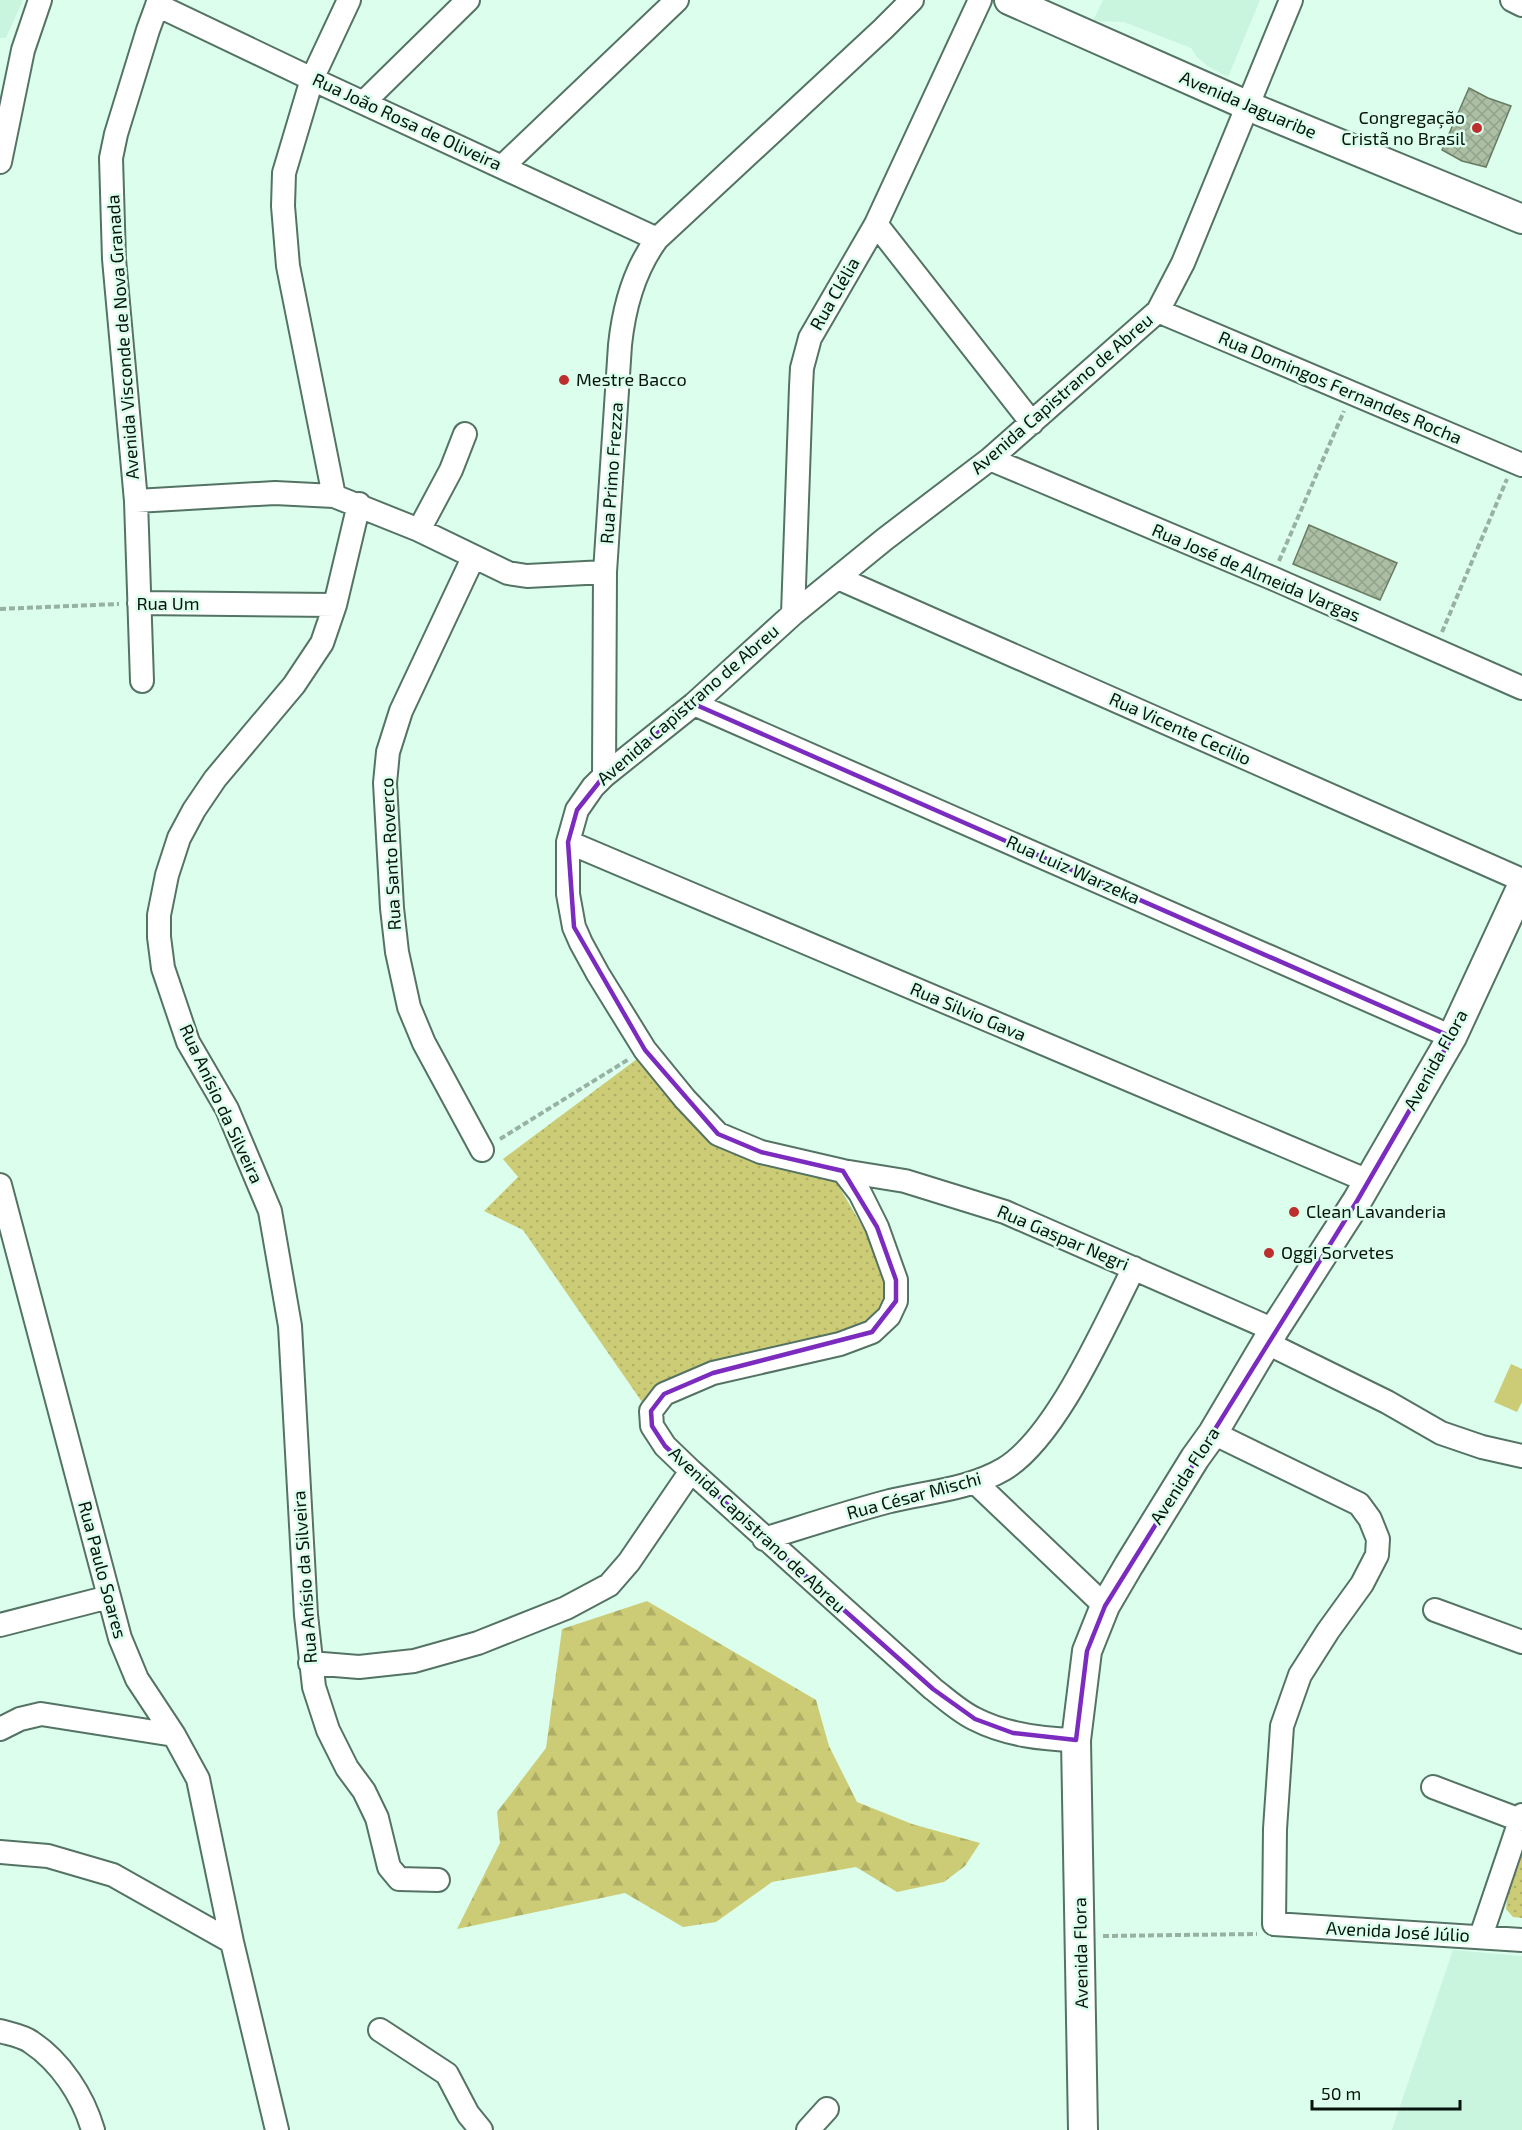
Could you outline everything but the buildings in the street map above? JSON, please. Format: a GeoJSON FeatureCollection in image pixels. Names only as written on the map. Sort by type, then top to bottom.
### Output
{"type":"FeatureCollection","features":[{"type":"Feature","properties":{"kind":"main road","name":"Avenida Jaguaribe"},"geometry":{"type":"LineString","coordinates":[[1010,0],[1247,106],[1522,219]]}},
{"type":"Feature","properties":{"kind":"main road","name":"Avenida Flora"},"geometry":{"type":"LineString","coordinates":[[1083,2130],[1076,1740],[1087,1651],[1105,1606],[1368,1181],[1452,1037],[1522,886]]}},
{"type":"Feature","properties":{"kind":"street"},"geometry":{"type":"LineString","coordinates":[[0,162],[23,50],[40,0]]}},
{"type":"Feature","properties":{"kind":"street"},"geometry":{"type":"LineString","coordinates":[[334,496],[288,266],[282,187],[312,79],[349,0]]}},
{"type":"Feature","properties":{"kind":"street"},"geometry":{"type":"LineString","coordinates":[[364,102],[468,0]]}},
{"type":"Feature","properties":{"kind":"street"},"geometry":{"type":"LineString","coordinates":[[503,166],[678,0]]}},
{"type":"Feature","properties":{"kind":"street","name":"Rua Primo Frezza"},"geometry":{"type":"LineString","coordinates":[[604,776],[605,572],[622,326],[630,292],[641,263],[657,239],[912,0]]}},
{"type":"Feature","properties":{"kind":"street","name":"Rua Clélia"},"geometry":{"type":"LineString","coordinates":[[793,614],[802,368],[805,354],[810,339],[834,294],[876,225],[980,0]]}},
{"type":"Feature","properties":{"kind":"street","name":"Avenida Capistrano de Abreu"},"geometry":{"type":"LineString","coordinates":[[1076,1740],[1047,1739],[1013,1733],[975,1719],[933,1689],[691,1471],[665,1446],[652,1426],[651,1411],[664,1394],[713,1373],[840,1344],[872,1332],[888,1316],[896,1301],[896,1280],[877,1227],[860,1193],[843,1172],[762,1152],[718,1134],[685,1099],[645,1050],[598,974],[574,927],[568,894],[568,842],[577,810],[604,776],[694,704],[793,614],[885,539],[990,459],[1158,311],[1183,263],[1291,0]]}},
{"type":"Feature","properties":{"kind":"street"},"geometry":{"type":"LineString","coordinates":[[1512,0],[1522,5]]}},
{"type":"Feature","properties":{"kind":"street","name":"Rua João Rosa de Oliveira"},"geometry":{"type":"LineString","coordinates":[[158,3],[312,79],[657,239]]}},
{"type":"Feature","properties":{"kind":"street","name":"Avenida Visconde de Nova Granada"},"geometry":{"type":"LineString","coordinates":[[142,681],[136,501],[114,259],[111,158],[116,134],[158,3]]}},
{"type":"Feature","properties":{"kind":"street"},"geometry":{"type":"LineString","coordinates":[[876,225],[1032,423]]}},
{"type":"Feature","properties":{"kind":"street","name":"Rua Domingos Fernandes Rocha"},"geometry":{"type":"LineString","coordinates":[[1158,311],[1518,463]]}},
{"type":"Feature","properties":{"kind":"street"},"geometry":{"type":"LineString","coordinates":[[419,530],[450,470],[465,434]]}},
{"type":"Feature","properties":{"kind":"street","name":"Rua José de Almeida Vargas"},"geometry":{"type":"LineString","coordinates":[[990,459],[1272,578],[1522,688]]}},
{"type":"Feature","properties":{"kind":"street"},"geometry":{"type":"LineString","coordinates":[[136,501],[275,494],[334,496],[359,504],[419,530],[473,558],[515,575],[605,572]]}},
{"type":"Feature","properties":{"kind":"street","name":"Rua Anísio da Silveira"},"geometry":{"type":"LineString","coordinates":[[359,504],[335,605],[322,643],[300,677],[215,779],[194,810],[179,838],[167,875],[159,915],[163,968],[188,1042],[227,1109],[270,1211],[290,1326],[310,1663],[314,1687],[328,1730],[347,1768],[364,1791],[377,1818],[389,1867],[399,1879],[438,1880]]}},
{"type":"Feature","properties":{"kind":"street","name":"Rua Santo Roverco"},"geometry":{"type":"LineString","coordinates":[[473,558],[400,711],[388,752],[385,783],[392,908],[397,952],[409,1007],[424,1043],[482,1150]]}},
{"type":"Feature","properties":{"kind":"street","name":"Rua Vicente Cecilio"},"geometry":{"type":"LineString","coordinates":[[838,578],[1522,880]]}},
{"type":"Feature","properties":{"kind":"street","name":"Rua Um"},"geometry":{"type":"LineString","coordinates":[[139,603],[335,605]]}},
{"type":"Feature","properties":{"kind":"street","name":"Rua Luiz Warzeka"},"geometry":{"type":"LineString","coordinates":[[694,704],[1452,1037]]}},
{"type":"Feature","properties":{"kind":"street","name":"Rua Silvio Gava"},"geometry":{"type":"LineString","coordinates":[[568,842],[1368,1181]]}},
{"type":"Feature","properties":{"kind":"street","name":"Rua Gaspar Negri"},"geometry":{"type":"LineString","coordinates":[[843,1172],[905,1181],[1005,1212],[1134,1268],[1271,1336],[1441,1434],[1522,1456]]}},
{"type":"Feature","properties":{"kind":"street","name":"Rua Paulo Soares"},"geometry":{"type":"LineString","coordinates":[[0,1185],[120,1638],[137,1679],[174,1736],[198,1779],[232,1942]]}},
{"type":"Feature","properties":{"kind":"street","name":"Rua César Mischi"},"geometry":{"type":"LineString","coordinates":[[764,1539],[890,1502],[975,1482],[1005,1468],[1030,1447],[1072,1386],[1134,1268]]}},
{"type":"Feature","properties":{"kind":"street"},"geometry":{"type":"LineString","coordinates":[[1213,1433],[1359,1504],[1370,1519],[1378,1539],[1377,1555],[1362,1584],[1300,1675],[1282,1726],[1275,1829],[1274,1924]]}},
{"type":"Feature","properties":{"kind":"street"},"geometry":{"type":"LineString","coordinates":[[310,1663],[359,1667],[414,1661],[478,1643],[566,1608],[609,1585],[629,1562],[691,1471]]}},
{"type":"Feature","properties":{"kind":"street"},"geometry":{"type":"LineString","coordinates":[[975,1482],[1105,1606]]}},
{"type":"Feature","properties":{"kind":"street"},"geometry":{"type":"LineString","coordinates":[[0,1625],[109,1597]]}},
{"type":"Feature","properties":{"kind":"street"},"geometry":{"type":"LineString","coordinates":[[1435,1610],[1522,1642]]}},
{"type":"Feature","properties":{"kind":"street"},"geometry":{"type":"LineString","coordinates":[[0,1729],[20,1719],[40,1714],[174,1736]]}},
{"type":"Feature","properties":{"kind":"street"},"geometry":{"type":"LineString","coordinates":[[1433,1787],[1521,1817],[1481,1936]]}},
{"type":"Feature","properties":{"kind":"street"},"geometry":{"type":"LineString","coordinates":[[0,1852],[48,1856],[113,1875],[232,1942],[277,2130]]}},
{"type":"Feature","properties":{"kind":"street","name":"Avenida José Júlio"},"geometry":{"type":"LineString","coordinates":[[1274,1924],[1522,1940]]}},
{"type":"Feature","properties":{"kind":"street"},"geometry":{"type":"LineString","coordinates":[[380,2030],[447,2074],[468,2114],[481,2130]]}},
{"type":"Feature","properties":{"kind":"street"},"geometry":{"type":"LineString","coordinates":[[0,2031],[30,2040],[63,2072],[87,2110],[93,2130]]}},
{"type":"Feature","properties":{"kind":"street"},"geometry":{"type":"LineString","coordinates":[[810,2128],[830,2120]]}},
{"type":"Feature","properties":{"kind":"path"},"geometry":{"type":"LineString","coordinates":[[1272,578],[1352,393]]}},
{"type":"Feature","properties":{"kind":"path"},"geometry":{"type":"LineString","coordinates":[[1434,650],[1518,463]]}},
{"type":"Feature","properties":{"kind":"path","name":"Rua Um"},"geometry":{"type":"LineString","coordinates":[[0,609],[139,603]]}},
{"type":"Feature","properties":{"kind":"path"},"geometry":{"type":"LineString","coordinates":[[482,1150],[645,1050]]}},
{"type":"Feature","properties":{"kind":"path"},"geometry":{"type":"LineString","coordinates":[[1081,1936],[1255,1935],[1274,1924]]}},
{"type":"Feature","properties":{"kind":"highlighted area"},"geometry":{"type":"Polygon","coordinates":[[[694,704],[1452,1037],[1357,1201],[1105,1606],[1087,1651],[1076,1740],[1013,1733],[975,1719],[933,1689],[764,1539],[665,1446],[652,1426],[651,1411],[664,1394],[713,1373],[872,1332],[896,1301],[896,1280],[877,1227],[843,1171],[761,1152],[718,1134],[645,1050],[574,927],[568,842],[577,810],[604,776],[694,704]]]}},
{"type":"Feature","properties":{"kind":"shaded area"},"geometry":{"type":"Polygon","coordinates":[[[0,0],[23,0],[6,38],[0,38],[0,0]]]}},
{"type":"Feature","properties":{"kind":"shaded area"},"geometry":{"type":"Polygon","coordinates":[[[1103,0],[1260,0],[1228,77],[1209,67],[1197,57],[1191,48],[1124,22],[1093,21],[1103,0]]]}},
{"type":"Feature","properties":{"kind":"shaded area"},"geometry":{"type":"Polygon","coordinates":[[[1453,1950],[1522,1956],[1522,2130],[1392,2130],[1453,1950]]]}},
{"type":"Feature","properties":{"kind":"green space"},"geometry":{"type":"Polygon","coordinates":[[[637,1059],[675,1096],[705,1133],[831,1173],[888,1270],[888,1300],[872,1325],[658,1385],[642,1402],[523,1230],[484,1211],[518,1177],[503,1159],[637,1059]]]}},
{"type":"Feature","properties":{"kind":"green space"},"geometry":{"type":"Polygon","coordinates":[[[1511,1364],[1522,1369],[1522,1402],[1517,1412],[1494,1402],[1511,1364]]]}},
{"type":"Feature","properties":{"kind":"green space"},"geometry":{"type":"Polygon","coordinates":[[[647,1601],[816,1700],[829,1746],[857,1802],[912,1824],[980,1843],[965,1866],[944,1882],[897,1892],[856,1867],[772,1882],[716,1922],[683,1927],[625,1893],[457,1929],[500,1843],[497,1812],[546,1748],[562,1629],[647,1601]]]}},
{"type":"Feature","properties":{"kind":"green space"},"geometry":{"type":"Polygon","coordinates":[[[1522,1847],[1522,1918],[1513,1917],[1506,1909],[1510,1877],[1522,1847]]]}},
{"type":"Feature","properties":{"kind":"place","name":"Congregação Cristã no Brasil"},"geometry":{"type":"Point","coordinates":[1477,128]}},
{"type":"Feature","properties":{"kind":"place","name":"Mestre Bacco"},"geometry":{"type":"Point","coordinates":[564,380]}},
{"type":"Feature","properties":{"kind":"place","name":"Clean Lavanderia"},"geometry":{"type":"Point","coordinates":[1294,1212]}},
{"type":"Feature","properties":{"kind":"place","name":"Oggi Sorvetes"},"geometry":{"type":"Point","coordinates":[1269,1253]}}]}
